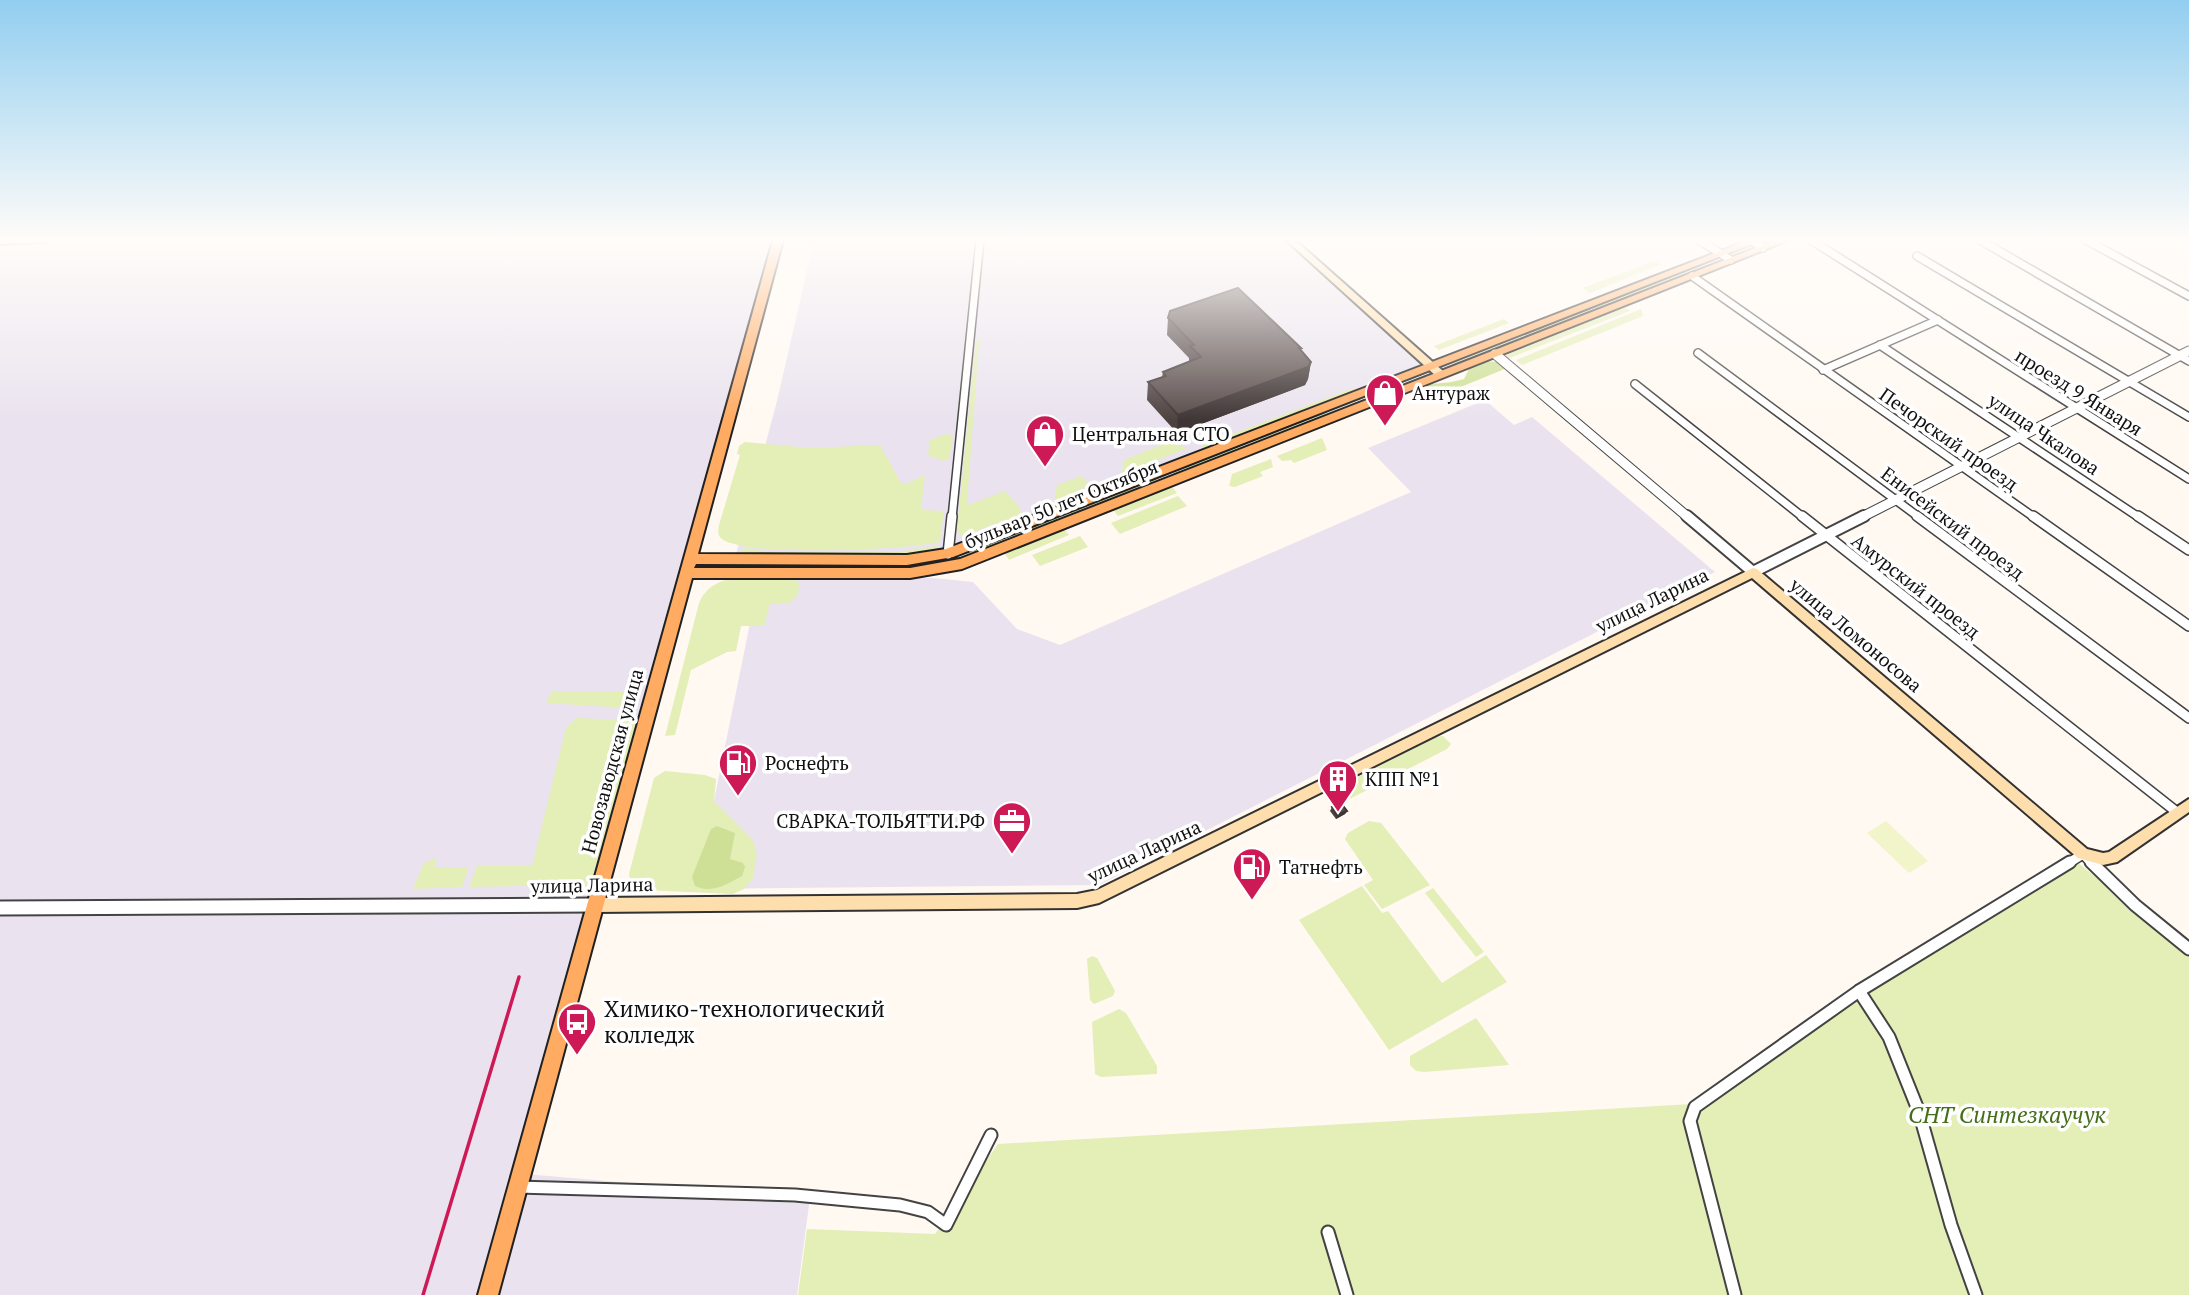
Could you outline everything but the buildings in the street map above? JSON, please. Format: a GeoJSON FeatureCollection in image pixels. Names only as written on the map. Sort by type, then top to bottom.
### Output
{"type":"FeatureCollection","features":[{"type":"Feature","properties":{"kind":"main road","name":"Новозаводская улица"},"geometry":{"type":"LineString","coordinates":[[488,1295],[761,300]]}},
{"type":"Feature","properties":{"kind":"main road"},"geometry":{"type":"LineString","coordinates":[[1358,300],[1436,370]]}},
{"type":"Feature","properties":{"kind":"main road","name":"бульвар 50 лет Октября"},"geometry":{"type":"LineString","coordinates":[[739,566],[893,573],[935,570],[962,564],[1168,476],[1615,300]]}},
{"type":"Feature","properties":{"kind":"main road","name":"бульвар 50 лет Октября"},"geometry":{"type":"LineString","coordinates":[[1436,370],[1495,354],[1630,300]]}},
{"type":"Feature","properties":{"kind":"main road","name":"бульвар 50 лет Октября"},"geometry":{"type":"LineString","coordinates":[[688,566],[907,560],[948,554],[1168,476]]}},
{"type":"Feature","properties":{"kind":"main road","name":"улица Ломоносова"},"geometry":{"type":"LineString","coordinates":[[1753,572],[2083,854]]}},
{"type":"Feature","properties":{"kind":"main road","name":"улица Ларина"},"geometry":{"type":"LineString","coordinates":[[595,905],[1076,901],[1099,896],[1753,572]]}},
{"type":"Feature","properties":{"kind":"main road"},"geometry":{"type":"LineString","coordinates":[[2083,854],[2103,859],[2112,858],[2183,809]]}},
{"type":"Feature","properties":{"kind":"street"},"geometry":{"type":"LineString","coordinates":[[948,554],[974,300]]}},
{"type":"Feature","properties":{"kind":"street","name":"Печорский проезд"},"geometry":{"type":"LineString","coordinates":[[1726,300],[2189,626]]}},
{"type":"Feature","properties":{"kind":"street","name":"проезд 9 Января"},"geometry":{"type":"LineString","coordinates":[[1907,300],[2189,479]]}},
{"type":"Feature","properties":{"kind":"street"},"geometry":{"type":"LineString","coordinates":[[1992,300],[2189,417]]}},
{"type":"Feature","properties":{"kind":"street"},"geometry":{"type":"LineString","coordinates":[[2087,300],[2186,356]]}},
{"type":"Feature","properties":{"kind":"street"},"geometry":{"type":"LineString","coordinates":[[1823,370],[1938,320]]}},
{"type":"Feature","properties":{"kind":"street","name":"улица Чкалова"},"geometry":{"type":"LineString","coordinates":[[1880,345],[2189,550]]}},
{"type":"Feature","properties":{"kind":"street","name":"улица Ломоносова"},"geometry":{"type":"LineString","coordinates":[[1495,354],[1753,572]]}},
{"type":"Feature","properties":{"kind":"street","name":"Енисейский проезд"},"geometry":{"type":"LineString","coordinates":[[1698,354],[2189,718]]}},
{"type":"Feature","properties":{"kind":"street","name":"улица Ларина"},"geometry":{"type":"LineString","coordinates":[[1753,572],[2129,382],[2186,356]]}},
{"type":"Feature","properties":{"kind":"street","name":"Амурский проезд"},"geometry":{"type":"LineString","coordinates":[[1635,384],[2183,809]]}},
{"type":"Feature","properties":{"kind":"street"},"geometry":{"type":"LineString","coordinates":[[1735,1295],[1690,1121],[1695,1107],[1859,991],[2083,854]]}},
{"type":"Feature","properties":{"kind":"street","name":"улица Ломоносова"},"geometry":{"type":"LineString","coordinates":[[2083,854],[2135,905],[2189,949]]}},
{"type":"Feature","properties":{"kind":"street","name":"улица Ларина"},"geometry":{"type":"LineString","coordinates":[[0,908],[595,905]]}},
{"type":"Feature","properties":{"kind":"street"},"geometry":{"type":"LineString","coordinates":[[1859,991],[1889,1037],[1919,1112],[1951,1225],[1976,1295]]}},
{"type":"Feature","properties":{"kind":"street"},"geometry":{"type":"LineString","coordinates":[[517,1187],[795,1195],[900,1205],[928,1212],[946,1225],[991,1135]]}},
{"type":"Feature","properties":{"kind":"street"},"geometry":{"type":"LineString","coordinates":[[1328,1232],[1347,1295]]}},
{"type":"Feature","properties":{"kind":"shaded area"},"geometry":{"type":"Polygon","coordinates":[[[0,300],[762,300],[488,1295],[0,1295],[0,300]]]}},
{"type":"Feature","properties":{"kind":"shaded area"},"geometry":{"type":"Polygon","coordinates":[[[800,300],[1353,300],[1424,364],[947,547],[912,555],[802,557],[736,554],[777,401],[800,300]]]}},
{"type":"Feature","properties":{"kind":"shaded area"},"geometry":{"type":"Polygon","coordinates":[[[1485,400],[1514,425],[1532,417],[1715,572],[1099,885],[696,889],[759,579],[934,578],[973,582],[1017,629],[1060,645],[1411,492],[1368,448],[1485,400]]]}},
{"type":"Feature","properties":{"kind":"shaded area"},"geometry":{"type":"Polygon","coordinates":[[[525,1174],[810,1198],[797,1295],[493,1295],[525,1174]]]}},
{"type":"Feature","properties":{"kind":"green space"},"geometry":{"type":"Polygon","coordinates":[[[1611,300],[1621,300],[1458,365],[1452,364],[1611,300]]]}},
{"type":"Feature","properties":{"kind":"green space"},"geometry":{"type":"Polygon","coordinates":[[[1626,308],[1630,311],[1507,359],[1509,352],[1612,311],[1626,308]]]}},
{"type":"Feature","properties":{"kind":"green space"},"geometry":{"type":"Polygon","coordinates":[[[1641,309],[1643,316],[1522,365],[1516,360],[1641,309]]]}},
{"type":"Feature","properties":{"kind":"green space"},"geometry":{"type":"Polygon","coordinates":[[[1504,319],[1509,323],[1439,350],[1434,346],[1504,319]]]}},
{"type":"Feature","properties":{"kind":"green space"},"geometry":{"type":"Polygon","coordinates":[[[984,339],[979,343],[967,503],[968,505],[1005,491],[1020,508],[1021,515],[961,536],[957,530],[976,342],[984,339]]]}},
{"type":"Feature","properties":{"kind":"green space"},"geometry":{"type":"Polygon","coordinates":[[[1486,361],[1498,362],[1507,368],[1446,393],[1423,395],[1425,385],[1464,379],[1470,367],[1486,361]]]}},
{"type":"Feature","properties":{"kind":"green space"},"geometry":{"type":"Polygon","coordinates":[[[1353,388],[1358,392],[1206,449],[1201,446],[1353,388]]]}},
{"type":"Feature","properties":{"kind":"green space"},"geometry":{"type":"Polygon","coordinates":[[[1323,413],[1327,414],[1326,416],[1178,475],[1174,474],[1174,471],[1323,413]]]}},
{"type":"Feature","properties":{"kind":"green space"},"geometry":{"type":"Polygon","coordinates":[[[946,434],[953,436],[949,459],[943,461],[928,455],[930,440],[946,434]]]}},
{"type":"Feature","properties":{"kind":"green space"},"geometry":{"type":"Polygon","coordinates":[[[1322,438],[1327,450],[1294,463],[1291,460],[1282,461],[1277,456],[1322,438]]]}},
{"type":"Feature","properties":{"kind":"green space"},"geometry":{"type":"Polygon","coordinates":[[[745,442],[810,448],[880,445],[901,483],[908,483],[925,475],[921,510],[944,511],[940,542],[863,549],[792,550],[736,545],[722,539],[718,531],[719,525],[740,455],[737,454],[739,446],[745,442]]]}},
{"type":"Feature","properties":{"kind":"green space"},"geometry":{"type":"Polygon","coordinates":[[[1168,442],[1188,448],[1121,475],[1124,460],[1168,442]]]}},
{"type":"Feature","properties":{"kind":"green space"},"geometry":{"type":"Polygon","coordinates":[[[1271,459],[1273,467],[1260,472],[1263,476],[1235,487],[1229,486],[1232,474],[1271,459]]]}},
{"type":"Feature","properties":{"kind":"green space"},"geometry":{"type":"Polygon","coordinates":[[[1081,476],[1089,485],[1080,489],[1085,495],[1072,503],[1053,509],[1057,485],[1081,476]]]}},
{"type":"Feature","properties":{"kind":"green space"},"geometry":{"type":"Polygon","coordinates":[[[1154,479],[1155,483],[969,556],[966,554],[968,551],[1154,479]]]}},
{"type":"Feature","properties":{"kind":"green space"},"geometry":{"type":"Polygon","coordinates":[[[1172,487],[1177,493],[1118,516],[1112,508],[1172,487]]]}},
{"type":"Feature","properties":{"kind":"green space"},"geometry":{"type":"Polygon","coordinates":[[[1178,496],[1187,506],[1120,534],[1111,523],[1178,496]]]}},
{"type":"Feature","properties":{"kind":"green space"},"geometry":{"type":"Polygon","coordinates":[[[1063,528],[1069,535],[1009,560],[1005,554],[1063,528]]]}},
{"type":"Feature","properties":{"kind":"green space"},"geometry":{"type":"Polygon","coordinates":[[[1080,536],[1088,547],[1040,566],[1032,555],[1080,536]]]}},
{"type":"Feature","properties":{"kind":"green space"},"geometry":{"type":"Polygon","coordinates":[[[940,545],[910,554],[885,556],[763,557],[739,553],[744,548],[765,551],[904,551],[940,545]]]}},
{"type":"Feature","properties":{"kind":"green space"},"geometry":{"type":"Polygon","coordinates":[[[744,564],[896,564],[897,566],[740,568],[744,564]]]}},
{"type":"Feature","properties":{"kind":"green space"},"geometry":{"type":"Polygon","coordinates":[[[733,578],[795,578],[799,585],[798,595],[789,603],[770,603],[764,626],[741,626],[736,651],[727,652],[691,670],[675,735],[665,736],[699,603],[713,586],[733,578]]]}},
{"type":"Feature","properties":{"kind":"green space"},"geometry":{"type":"Polygon","coordinates":[[[551,692],[622,692],[630,700],[627,708],[547,703],[551,692]]]}},
{"type":"Feature","properties":{"kind":"green space"},"geometry":{"type":"Polygon","coordinates":[[[576,718],[630,720],[636,725],[592,879],[585,885],[469,887],[477,866],[532,866],[566,728],[576,718]]]}},
{"type":"Feature","properties":{"kind":"green space"},"geometry":{"type":"Polygon","coordinates":[[[1443,736],[1451,744],[1447,749],[1336,806],[1330,799],[1331,791],[1436,737],[1443,736]]]}},
{"type":"Feature","properties":{"kind":"green space"},"geometry":{"type":"Polygon","coordinates":[[[665,771],[705,775],[716,779],[714,801],[753,840],[757,854],[753,879],[744,889],[733,894],[644,890],[631,884],[629,874],[654,778],[665,771]]]}},
{"type":"Feature","properties":{"kind":"green space"},"geometry":{"type":"Polygon","coordinates":[[[1369,821],[1381,823],[1430,885],[1382,909],[1364,885],[1373,880],[1345,839],[1348,833],[1369,821]]]}},
{"type":"Feature","properties":{"kind":"green space"},"geometry":{"type":"Polygon","coordinates":[[[1886,821],[1928,861],[1909,873],[1867,833],[1886,821]]]}},
{"type":"Feature","properties":{"kind":"green space"},"geometry":{"type":"Polygon","coordinates":[[[717,826],[735,833],[730,859],[743,863],[745,867],[742,876],[731,882],[719,887],[701,888],[695,886],[692,877],[711,829],[717,826]]]}},
{"type":"Feature","properties":{"kind":"green space"},"geometry":{"type":"Polygon","coordinates":[[[437,858],[434,868],[469,867],[462,887],[413,889],[424,863],[437,858]]]}},
{"type":"Feature","properties":{"kind":"green space","name":"СНТ Синтезкаучук"},"geometry":{"type":"Polygon","coordinates":[[[2073,859],[2189,951],[2189,1295],[798,1295],[807,1229],[935,1234],[998,1144],[1692,1104],[2073,859]]]}},
{"type":"Feature","properties":{"kind":"green space"},"geometry":{"type":"Polygon","coordinates":[[[1362,886],[1382,913],[1388,911],[1442,983],[1486,955],[1507,982],[1389,1050],[1299,920],[1362,886]]]}},
{"type":"Feature","properties":{"kind":"green space"},"geometry":{"type":"Polygon","coordinates":[[[1433,888],[1484,952],[1476,957],[1425,893],[1433,888]]]}},
{"type":"Feature","properties":{"kind":"green space"},"geometry":{"type":"Polygon","coordinates":[[[1092,956],[1097,958],[1115,991],[1113,996],[1094,1004],[1090,1000],[1087,959],[1092,956]]]}},
{"type":"Feature","properties":{"kind":"green space"},"geometry":{"type":"Polygon","coordinates":[[[1119,1009],[1126,1013],[1157,1066],[1157,1074],[1101,1077],[1095,1074],[1092,1022],[1119,1009]]]}},
{"type":"Feature","properties":{"kind":"green space"},"geometry":{"type":"Polygon","coordinates":[[[1476,1018],[1509,1065],[1424,1072],[1416,1071],[1410,1065],[1410,1056],[1476,1018]]]}},
{"type":"Feature","properties":{"kind":"railway"},"geometry":{"type":"LineString","coordinates":[[423,1295],[519,977]]}},
{"type":"Feature","properties":{"kind":"place","name":"Антураж"},"geometry":{"type":"Point","coordinates":[1385,427]}},
{"type":"Feature","properties":{"kind":"place","name":"Центральная СТО"},"geometry":{"type":"Point","coordinates":[1045,468]}},
{"type":"Feature","properties":{"kind":"place","name":"Роснефть"},"geometry":{"type":"Point","coordinates":[738,797]}},
{"type":"Feature","properties":{"kind":"place","name":"КПП №1"},"geometry":{"type":"Point","coordinates":[1338,813]}},
{"type":"Feature","properties":{"kind":"place","name":"СВАРКА-ТОЛЬЯТТИ.РФ"},"geometry":{"type":"Point","coordinates":[1012,855]}},
{"type":"Feature","properties":{"kind":"place","name":"Татнефть"},"geometry":{"type":"Point","coordinates":[1252,901]}},
{"type":"Feature","properties":{"kind":"place","name":"Химико-технологический колледж"},"geometry":{"type":"Point","coordinates":[577,1056]}}]}
